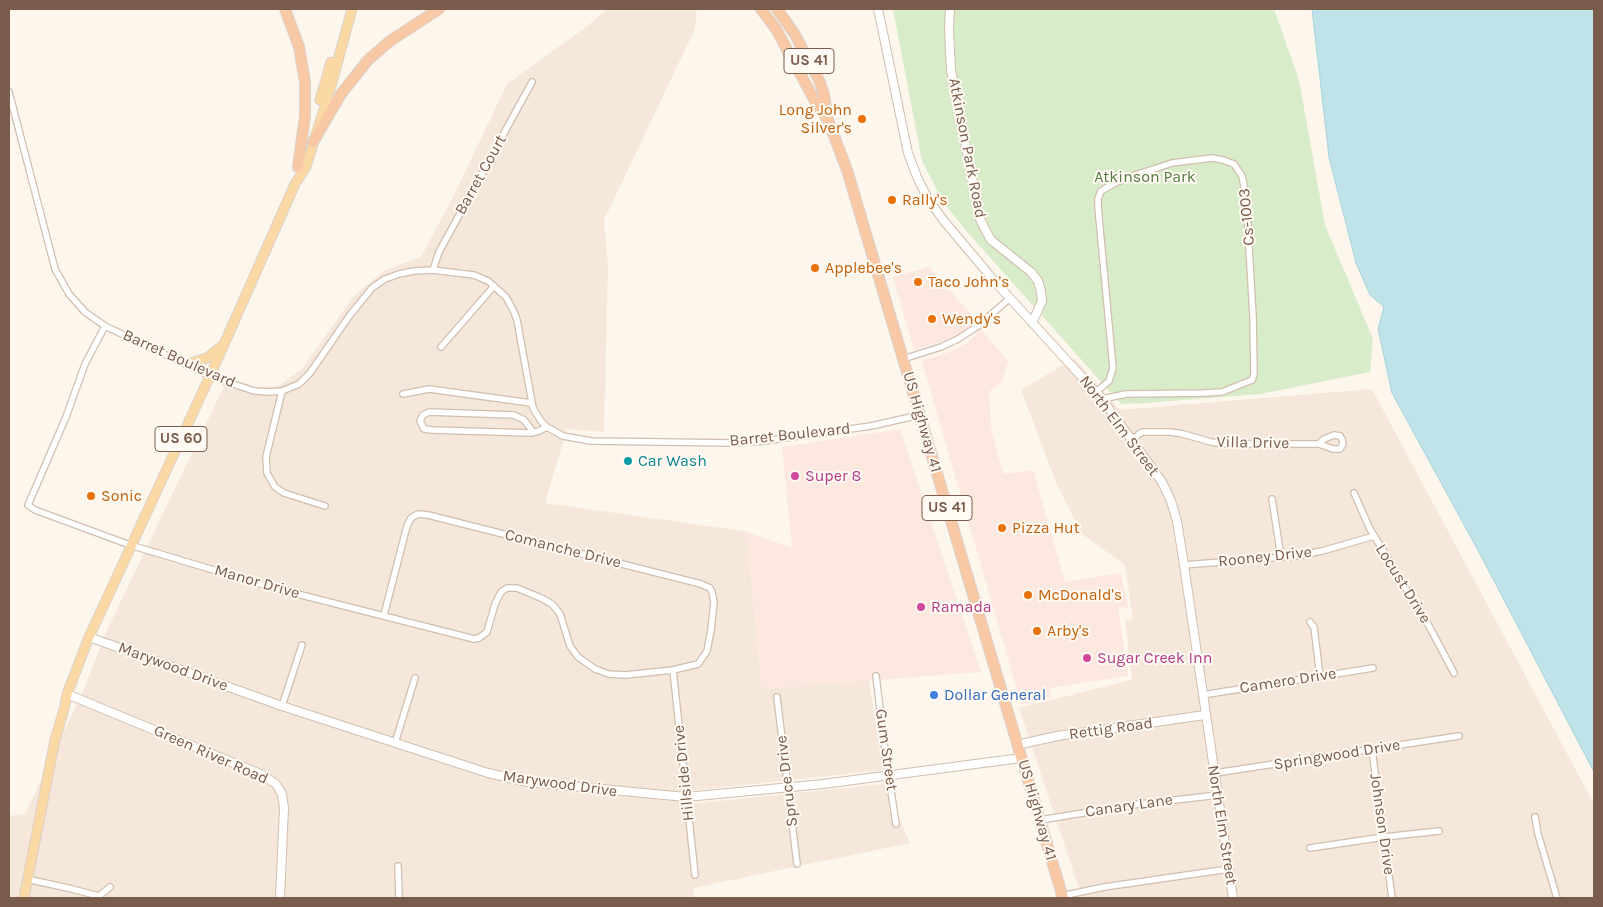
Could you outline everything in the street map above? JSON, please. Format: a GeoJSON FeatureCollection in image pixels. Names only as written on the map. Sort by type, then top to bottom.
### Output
{"type":"FeatureCollection","features":[{"type":"Feature","properties":{"kind":"highway"},"geometry":{"type":"LineString","coordinates":[[285,9],[299,47],[306,90],[305,116],[298,167]]}},
{"type":"Feature","properties":{"kind":"highway"},"geometry":{"type":"LineString","coordinates":[[312,142],[341,94],[368,60],[396,36],[439,9]]}},
{"type":"Feature","properties":{"kind":"highway","name":"US 41"},"geometry":{"type":"LineString","coordinates":[[761,9],[776,30],[816,103],[828,120]]}},
{"type":"Feature","properties":{"kind":"highway","name":"US 41"},"geometry":{"type":"LineString","coordinates":[[777,9],[794,33],[819,80],[824,94],[828,120]]}},
{"type":"Feature","properties":{"kind":"highway","name":"US Highway 41"},"geometry":{"type":"LineString","coordinates":[[828,120],[847,170],[1062,897]]}},
{"type":"Feature","properties":{"kind":"main road","name":"US 60"},"geometry":{"type":"LineString","coordinates":[[24,898],[55,740],[67,694],[89,637],[130,545],[210,376],[296,184],[306,167],[312,142],[331,86],[346,21],[346,9]]}},
{"type":"Feature","properties":{"kind":"main road","name":"US 60"},"geometry":{"type":"LineString","coordinates":[[296,184],[298,167],[346,21],[352,9]]}},
{"type":"Feature","properties":{"kind":"main road"},"geometry":{"type":"LineString","coordinates":[[187,364],[207,358],[225,342]]}},
{"type":"Feature","properties":{"kind":"street","name":"North Elm Street"},"geometry":{"type":"LineString","coordinates":[[878,9],[905,141],[917,177],[928,199],[944,221],[1010,298],[1033,321],[1102,399],[1162,482],[1169,496],[1177,521],[1233,898]]}},
{"type":"Feature","properties":{"kind":"street","name":"Atkinson Park Road"},"geometry":{"type":"LineString","coordinates":[[950,9],[951,70],[980,219],[991,240],[1031,272],[1038,281],[1042,301],[1033,321]]}},
{"type":"Feature","properties":{"kind":"street","name":"Barret Court"},"geometry":{"type":"LineString","coordinates":[[433,270],[439,252],[532,82]]}},
{"type":"Feature","properties":{"kind":"street","name":"Barret Boulevard"},"geometry":{"type":"LineString","coordinates":[[9,92],[55,269],[61,281],[80,306],[105,326],[210,376],[254,390],[270,392],[299,384],[310,373],[360,302],[378,284],[399,274],[414,270],[433,270],[466,273],[481,278],[506,297],[514,312],[531,403],[536,415],[547,427],[563,436],[591,441],[732,443],[764,441],[871,426],[920,415]]}},
{"type":"Feature","properties":{"kind":"street","name":"Cs-1003"},"geometry":{"type":"LineString","coordinates":[[1095,392],[1109,381],[1112,368],[1098,207],[1101,191],[1132,176],[1172,163],[1212,158],[1234,164],[1242,176],[1246,196],[1253,316],[1254,374],[1252,380],[1222,392],[1204,394],[1126,394],[1102,399]]}},
{"type":"Feature","properties":{"kind":"street"},"geometry":{"type":"LineString","coordinates":[[441,346],[494,286]]}},
{"type":"Feature","properties":{"kind":"street"},"geometry":{"type":"LineString","coordinates":[[903,359],[941,347],[958,339],[978,326],[1010,298]]}},
{"type":"Feature","properties":{"kind":"street","name":"Manor Drive"},"geometry":{"type":"LineString","coordinates":[[105,326],[85,364],[66,417],[28,505],[36,510],[130,545],[274,588],[474,639],[483,636],[489,627],[498,596],[502,590],[512,587],[552,604],[562,620],[573,652],[595,669],[609,674],[625,675],[673,670]]}},
{"type":"Feature","properties":{"kind":"street"},"geometry":{"type":"LineString","coordinates":[[403,394],[429,389],[531,403]]}},
{"type":"Feature","properties":{"kind":"street"},"geometry":{"type":"LineString","coordinates":[[282,390],[266,457],[267,473],[271,482],[279,490],[325,506]]}},
{"type":"Feature","properties":{"kind":"street"},"geometry":{"type":"LineString","coordinates":[[531,433],[524,420],[514,415],[429,412],[423,415],[420,421],[424,429],[432,430],[531,433],[547,427]]}},
{"type":"Feature","properties":{"kind":"street","name":"Villa Drive"},"geometry":{"type":"LineString","coordinates":[[1131,440],[1142,432],[1170,432],[1225,444],[1319,444]]}},
{"type":"Feature","properties":{"kind":"street","name":"Locust Drive"},"geometry":{"type":"LineString","coordinates":[[1354,492],[1374,536],[1429,626],[1454,673]]}},
{"type":"Feature","properties":{"kind":"street"},"geometry":{"type":"LineString","coordinates":[[1272,499],[1281,557]]}},
{"type":"Feature","properties":{"kind":"street","name":"Comanche Drive"},"geometry":{"type":"LineString","coordinates":[[384,615],[410,520],[418,514],[428,515],[706,586],[712,592],[714,602],[707,651],[698,664],[673,670]]}},
{"type":"Feature","properties":{"kind":"street","name":"Rooney Drive"},"geometry":{"type":"LineString","coordinates":[[1184,565],[1281,557],[1322,551],[1374,536]]}},
{"type":"Feature","properties":{"kind":"street"},"geometry":{"type":"LineString","coordinates":[[1310,622],[1314,628],[1320,676]]}},
{"type":"Feature","properties":{"kind":"street","name":"Marywood Drive"},"geometry":{"type":"LineString","coordinates":[[89,637],[282,706],[488,773],[519,780],[648,795],[686,797],[788,788],[1021,758]]}},
{"type":"Feature","properties":{"kind":"street"},"geometry":{"type":"LineString","coordinates":[[282,706],[302,645]]}},
{"type":"Feature","properties":{"kind":"street","name":"Camero Drive"},"geometry":{"type":"LineString","coordinates":[[1202,695],[1373,668]]}},
{"type":"Feature","properties":{"kind":"street","name":"Hillside Drive"},"geometry":{"type":"LineString","coordinates":[[673,670],[695,875]]}},
{"type":"Feature","properties":{"kind":"street","name":"Gum Street"},"geometry":{"type":"LineString","coordinates":[[876,676],[896,824]]}},
{"type":"Feature","properties":{"kind":"street"},"geometry":{"type":"LineString","coordinates":[[395,743],[415,678]]}},
{"type":"Feature","properties":{"kind":"street","name":"Green River Road"},"geometry":{"type":"LineString","coordinates":[[67,694],[263,775],[276,784],[282,794],[284,808],[280,898]]}},
{"type":"Feature","properties":{"kind":"street","name":"Spruce Drive"},"geometry":{"type":"LineString","coordinates":[[777,697],[797,864]]}},
{"type":"Feature","properties":{"kind":"street","name":"Rettig Road"},"geometry":{"type":"LineString","coordinates":[[1017,745],[1057,736],[1205,715]]}},
{"type":"Feature","properties":{"kind":"street","name":"Springwood Drive"},"geometry":{"type":"LineString","coordinates":[[1215,773],[1459,736]]}},
{"type":"Feature","properties":{"kind":"street","name":"Johnson Drive"},"geometry":{"type":"LineString","coordinates":[[1372,750],[1392,898]]}},
{"type":"Feature","properties":{"kind":"street","name":"Canary Lane"},"geometry":{"type":"LineString","coordinates":[[1040,820],[1129,805],[1219,795]]}},
{"type":"Feature","properties":{"kind":"street"},"geometry":{"type":"LineString","coordinates":[[1535,817],[1538,834],[1557,898]]}},
{"type":"Feature","properties":{"kind":"street"},"geometry":{"type":"LineString","coordinates":[[1310,848],[1440,831]]}},
{"type":"Feature","properties":{"kind":"street"},"geometry":{"type":"LineString","coordinates":[[398,866],[399,898]]}},
{"type":"Feature","properties":{"kind":"street"},"geometry":{"type":"LineString","coordinates":[[1062,897],[1104,887],[1229,869]]}},
{"type":"Feature","properties":{"kind":"street"},"geometry":{"type":"LineString","coordinates":[[27,879],[98,896],[110,887]]}},
{"type":"Feature","properties":{"kind":"shaded area"},"geometry":{"type":"Polygon","coordinates":[[[608,9],[695,9],[697,15],[694,31],[604,220],[608,265],[604,432],[567,429],[545,503],[744,531],[748,546],[762,689],[869,680],[883,770],[680,792],[679,805],[884,784],[910,843],[693,888],[695,898],[9,898],[9,816],[25,814],[84,689],[107,630],[228,378],[255,387],[278,386],[301,370],[354,296],[385,270],[421,257],[454,195],[507,84],[608,9]]]}},
{"type":"Feature","properties":{"kind":"shaded area"},"geometry":{"type":"Polygon","coordinates":[[[929,267],[978,322],[954,338],[914,350],[893,277],[929,267]]]}},
{"type":"Feature","properties":{"kind":"shaded area"},"geometry":{"type":"Polygon","coordinates":[[[981,329],[1008,361],[1002,382],[989,392],[991,428],[1003,474],[1033,470],[1065,582],[1121,573],[1128,608],[1118,607],[1128,676],[1049,688],[1051,697],[1021,704],[922,361],[955,350],[968,342],[981,329]]]}},
{"type":"Feature","properties":{"kind":"shaded area"},"geometry":{"type":"Polygon","coordinates":[[[1074,358],[1120,410],[1372,389],[1594,804],[1594,898],[1082,898],[1019,708],[1132,680],[1125,620],[1133,619],[1125,565],[1082,534],[1057,485],[1021,390],[1074,358]]]}},
{"type":"Feature","properties":{"kind":"shaded area"},"geometry":{"type":"Polygon","coordinates":[[[900,429],[981,672],[762,689],[748,547],[744,531],[792,548],[782,447],[900,429]]]}},
{"type":"Feature","properties":{"kind":"green space","name":"Atkinson Park"},"geometry":{"type":"Polygon","coordinates":[[[893,9],[1274,9],[1299,80],[1325,225],[1373,339],[1370,372],[1261,394],[1121,404],[969,234],[943,202],[922,161],[893,9]]]}},
{"type":"Feature","properties":{"kind":"water"},"geometry":{"type":"Polygon","coordinates":[[[1312,9],[1594,9],[1594,772],[1480,554],[1392,393],[1378,329],[1384,307],[1370,295],[1356,263],[1329,157],[1312,9]]]}},
{"type":"Feature","properties":{"kind":"place","name":"Long John Silver's"},"geometry":{"type":"Point","coordinates":[862,119]}},
{"type":"Feature","properties":{"kind":"place","name":"Rally's"},"geometry":{"type":"Point","coordinates":[892,200]}},
{"type":"Feature","properties":{"kind":"place","name":"Applebee's"},"geometry":{"type":"Point","coordinates":[815,268]}},
{"type":"Feature","properties":{"kind":"place","name":"Taco John's"},"geometry":{"type":"Point","coordinates":[918,282]}},
{"type":"Feature","properties":{"kind":"place","name":"Wendy's"},"geometry":{"type":"Point","coordinates":[932,319]}},
{"type":"Feature","properties":{"kind":"place","name":"Car Wash"},"geometry":{"type":"Point","coordinates":[628,461]}},
{"type":"Feature","properties":{"kind":"place","name":"Super 8"},"geometry":{"type":"Point","coordinates":[795,476]}},
{"type":"Feature","properties":{"kind":"place","name":"Sonic"},"geometry":{"type":"Point","coordinates":[91,496]}},
{"type":"Feature","properties":{"kind":"place","name":"Pizza Hut"},"geometry":{"type":"Point","coordinates":[1002,528]}},
{"type":"Feature","properties":{"kind":"place","name":"McDonald's"},"geometry":{"type":"Point","coordinates":[1028,595]}},
{"type":"Feature","properties":{"kind":"place","name":"Ramada"},"geometry":{"type":"Point","coordinates":[921,607]}},
{"type":"Feature","properties":{"kind":"place","name":"Arby's"},"geometry":{"type":"Point","coordinates":[1037,631]}},
{"type":"Feature","properties":{"kind":"place","name":"Sugar Creek Inn"},"geometry":{"type":"Point","coordinates":[1087,658]}},
{"type":"Feature","properties":{"kind":"place","name":"Dollar General"},"geometry":{"type":"Point","coordinates":[934,695]}}]}
